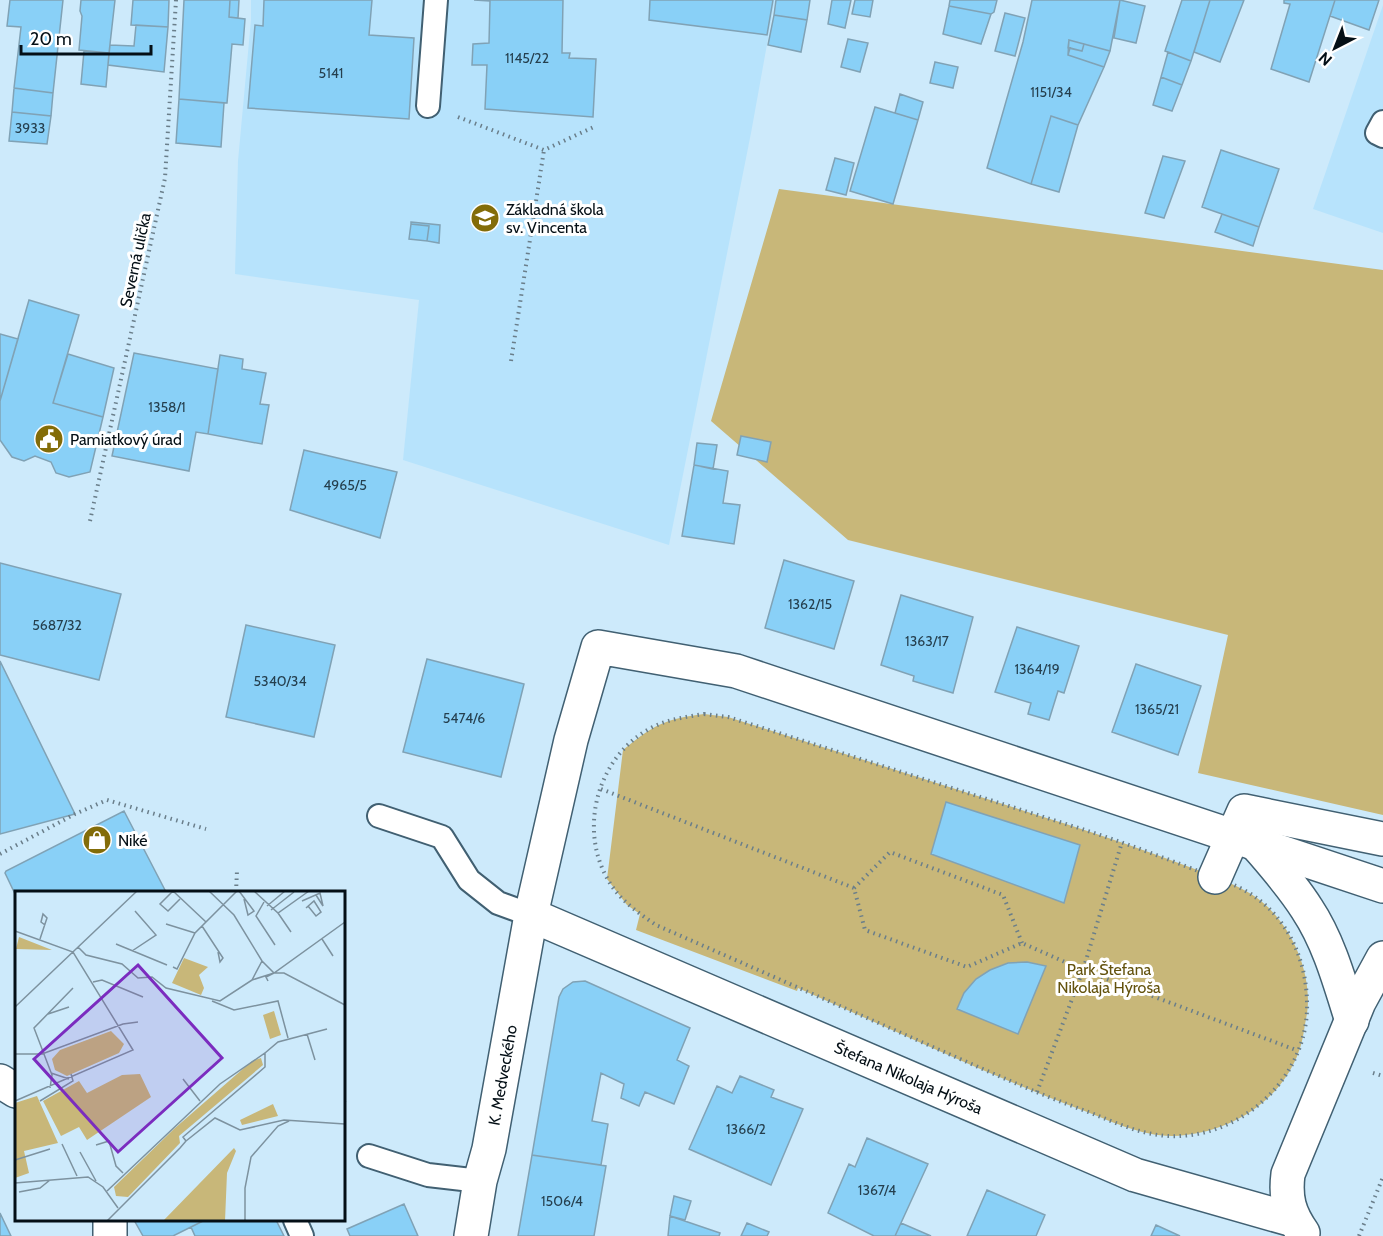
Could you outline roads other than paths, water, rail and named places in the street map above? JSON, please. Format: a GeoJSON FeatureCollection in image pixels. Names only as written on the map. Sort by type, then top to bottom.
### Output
{"type":"FeatureCollection","features":[{"type":"Feature","properties":{"kind":"street","name":"K. Medveckého"},"geometry":{"type":"LineString","coordinates":[[471,1236],[531,915],[572,740],[598,647],[736,671],[1244,840]]}},
{"type":"Feature","properties":{"kind":"street"},"geometry":{"type":"LineString","coordinates":[[1215,877],[1244,840],[1244,811],[1383,839]]}},
{"type":"Feature","properties":{"kind":"street"},"geometry":{"type":"LineString","coordinates":[[1244,840],[1383,886]]}},
{"type":"Feature","properties":{"kind":"street"},"geometry":{"type":"LineString","coordinates":[[1244,840],[1286,879],[1309,910],[1331,955],[1352,1021]]}},
{"type":"Feature","properties":{"kind":"street","name":"Štefana Nikolaja Hýroša"},"geometry":{"type":"LineString","coordinates":[[531,915],[1135,1175],[1296,1230]]}},
{"type":"Feature","properties":{"kind":"street"},"geometry":{"type":"LineString","coordinates":[[1296,1230],[1288,1207],[1286,1191],[1288,1174],[1359,1002],[1383,958]]}},
{"type":"Feature","properties":{"kind":"street"},"geometry":{"type":"LineString","coordinates":[[0,1081],[15,1090]]}},
{"type":"Feature","properties":{"kind":"lane"},"geometry":{"type":"LineString","coordinates":[[428,106],[436,0]]}},
{"type":"Feature","properties":{"kind":"lane"},"geometry":{"type":"LineString","coordinates":[[1383,122],[1377,133],[1383,136]]}},
{"type":"Feature","properties":{"kind":"lane"},"geometry":{"type":"LineString","coordinates":[[379,816],[442,837],[469,880],[498,903],[531,915]]}},
{"type":"Feature","properties":{"kind":"lane"},"geometry":{"type":"LineString","coordinates":[[369,1156],[428,1175],[480,1181]]}},
{"type":"Feature","properties":{"kind":"lane"},"geometry":{"type":"LineString","coordinates":[[295,1221],[302,1236]]}},
{"type":"Feature","properties":{"kind":"place","name":"Základná škola sv. Vincenta"},"geometry":{"type":"Point","coordinates":[485,218]}},
{"type":"Feature","properties":{"kind":"place","name":"Pamiatkový úrad"},"geometry":{"type":"Point","coordinates":[49,439]}},
{"type":"Feature","properties":{"kind":"place","name":"Niké"},"geometry":{"type":"Point","coordinates":[97,840]}},
{"type":"Feature","properties":{"kind":"park label","name":"Park Štefana Nikolaja Hýroša"},"geometry":{"type":"Point","coordinates":[1109,978]}}]}
